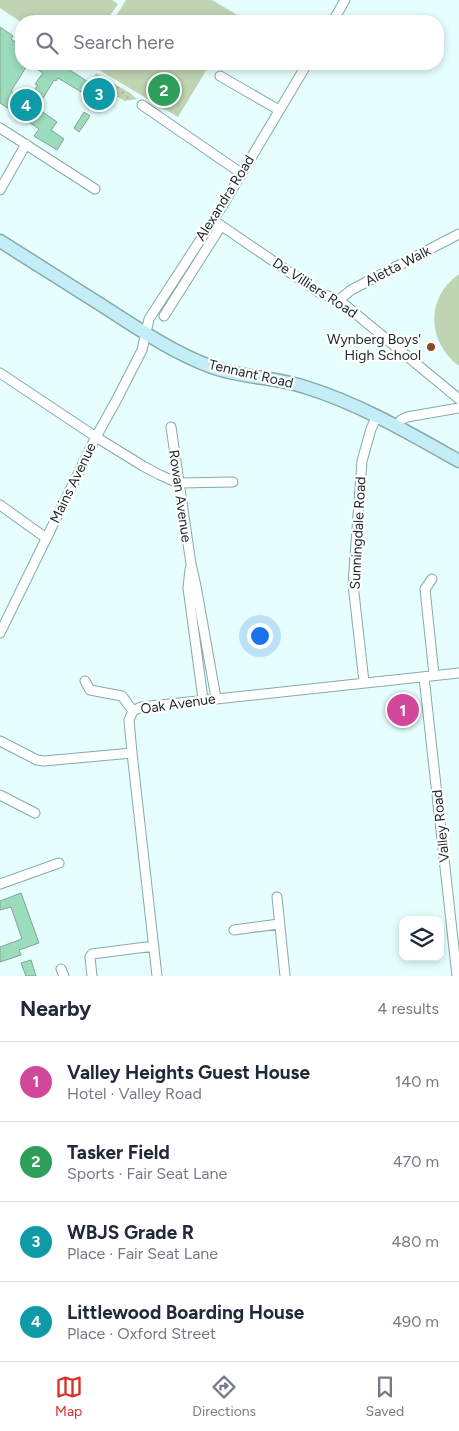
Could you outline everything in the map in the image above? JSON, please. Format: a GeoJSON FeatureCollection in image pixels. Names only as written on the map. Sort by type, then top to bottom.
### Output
{"type":"FeatureCollection","features":[{"type":"Feature","properties":{"kind":"main road","name":"Tennant Road"},"geometry":{"type":"LineString","coordinates":[[0,241],[174,350],[213,367],[304,386],[349,403],[396,426],[459,461]]}},
{"type":"Feature","properties":{"kind":"street"},"geometry":{"type":"LineString","coordinates":[[336,15],[345,0]]}},
{"type":"Feature","properties":{"kind":"street","name":"Alexandra Road"},"geometry":{"type":"LineString","coordinates":[[145,333],[149,319],[213,220],[303,70]]}},
{"type":"Feature","properties":{"kind":"street"},"geometry":{"type":"LineString","coordinates":[[220,76],[279,110]]}},
{"type":"Feature","properties":{"kind":"street"},"geometry":{"type":"LineString","coordinates":[[142,105],[241,173]]}},
{"type":"Feature","properties":{"kind":"street"},"geometry":{"type":"LineString","coordinates":[[0,128],[95,189]]}},
{"type":"Feature","properties":{"kind":"street"},"geometry":{"type":"LineString","coordinates":[[0,190],[26,144]]}},
{"type":"Feature","properties":{"kind":"street","name":"De Villiers Road"},"geometry":{"type":"LineString","coordinates":[[213,220],[320,293],[339,300],[459,400]]}},
{"type":"Feature","properties":{"kind":"street"},"geometry":{"type":"LineString","coordinates":[[164,316],[221,226]]}},
{"type":"Feature","properties":{"kind":"street","name":"Aletta Walk"},"geometry":{"type":"LineString","coordinates":[[339,300],[351,290],[459,234]]}},
{"type":"Feature","properties":{"kind":"street"},"geometry":{"type":"LineString","coordinates":[[200,239],[209,245]]}},
{"type":"Feature","properties":{"kind":"street"},"geometry":{"type":"LineString","coordinates":[[192,250],[202,256]]}},
{"type":"Feature","properties":{"kind":"street"},"geometry":{"type":"LineString","coordinates":[[168,288],[178,294]]}},
{"type":"Feature","properties":{"kind":"street","name":"Mains Avenue"},"geometry":{"type":"LineString","coordinates":[[0,633],[96,437],[142,350],[145,333]]}},
{"type":"Feature","properties":{"kind":"street"},"geometry":{"type":"LineString","coordinates":[[0,373],[96,437],[143,466],[178,483],[233,482]]}},
{"type":"Feature","properties":{"kind":"street"},"geometry":{"type":"LineString","coordinates":[[396,426],[407,417],[459,408]]}},
{"type":"Feature","properties":{"kind":"street","name":"Sunningdale Road"},"geometry":{"type":"LineString","coordinates":[[364,682],[354,575],[362,461],[371,429],[377,416]]}},
{"type":"Feature","properties":{"kind":"street","name":"Rowan Avenue"},"geometry":{"type":"LineString","coordinates":[[171,427],[190,564],[196,586],[216,698]]}},
{"type":"Feature","properties":{"kind":"street"},"geometry":{"type":"LineString","coordinates":[[0,505],[46,538]]}},
{"type":"Feature","properties":{"kind":"street","name":"Rowan Avenue"},"geometry":{"type":"LineString","coordinates":[[190,564],[188,588],[202,699]]}},
{"type":"Feature","properties":{"kind":"street"},"geometry":{"type":"LineString","coordinates":[[432,579],[425,589],[434,676]]}},
{"type":"Feature","properties":{"kind":"street","name":"Oak Avenue"},"geometry":{"type":"LineString","coordinates":[[157,976],[129,720],[133,711],[141,707],[202,699],[459,673]]}},
{"type":"Feature","properties":{"kind":"street","name":"Valley Road"},"geometry":{"type":"LineString","coordinates":[[424,676],[457,976]]}},
{"type":"Feature","properties":{"kind":"street"},"geometry":{"type":"LineString","coordinates":[[85,681],[90,690],[122,696],[133,711]]}},
{"type":"Feature","properties":{"kind":"street"},"geometry":{"type":"LineString","coordinates":[[0,741],[37,760],[44,761],[132,752]]}},
{"type":"Feature","properties":{"kind":"street"},"geometry":{"type":"LineString","coordinates":[[0,795],[35,813]]}},
{"type":"Feature","properties":{"kind":"street"},"geometry":{"type":"LineString","coordinates":[[0,884],[59,863]]}},
{"type":"Feature","properties":{"kind":"street"},"geometry":{"type":"LineString","coordinates":[[277,897],[285,976]]}},
{"type":"Feature","properties":{"kind":"street"},"geometry":{"type":"LineString","coordinates":[[234,930],[280,924]]}},
{"type":"Feature","properties":{"kind":"street"},"geometry":{"type":"LineString","coordinates":[[92,976],[90,956],[92,954],[154,946]]}},
{"type":"Feature","properties":{"kind":"green space"},"geometry":{"type":"Polygon","coordinates":[[[0,0],[112,0],[118,4],[110,15],[15,15],[15,18],[0,8],[0,0]]]}},
{"type":"Feature","properties":{"kind":"green space"},"geometry":{"type":"Polygon","coordinates":[[[126,0],[212,0],[237,15],[117,15],[126,0]]]}},
{"type":"Feature","properties":{"kind":"green space"},"geometry":{"type":"Polygon","coordinates":[[[99,70],[206,70],[178,117],[99,70]]]}},
{"type":"Feature","properties":{"kind":"green space"},"geometry":{"type":"Polygon","coordinates":[[[96,73],[137,99],[125,101],[114,95],[115,93],[93,79],[96,73]]]}},
{"type":"Feature","properties":{"kind":"green space"},"geometry":{"type":"Polygon","coordinates":[[[459,274],[459,366],[448,356],[441,345],[436,333],[434,320],[440,295],[459,274]]]}},
{"type":"Feature","properties":{"kind":"building"},"geometry":{"type":"Polygon","coordinates":[[[0,27],[13,36],[11,39],[15,42],[15,70],[24,70],[11,91],[26,101],[38,85],[35,84],[43,73],[38,70],[69,70],[90,83],[92,79],[116,93],[105,110],[88,101],[89,99],[82,95],[83,93],[58,78],[56,81],[54,80],[37,108],[57,122],[51,130],[64,139],[57,150],[34,136],[39,129],[0,103],[0,27]]]}},
{"type":"Feature","properties":{"kind":"building"},"geometry":{"type":"Polygon","coordinates":[[[84,112],[90,116],[79,132],[74,128],[84,112]]]}},
{"type":"Feature","properties":{"kind":"building"},"geometry":{"type":"Polygon","coordinates":[[[21,893],[39,943],[19,950],[21,955],[0,962],[0,947],[22,939],[11,907],[0,910],[0,901],[21,893]]]}},
{"type":"Feature","properties":{"kind":"building"},"geometry":{"type":"Polygon","coordinates":[[[31,960],[36,976],[26,976],[21,963],[31,960]]]}},
{"type":"Feature","properties":{"kind":"place","name":"Tasker Field"},"geometry":{"type":"Point","coordinates":[164,90]}},
{"type":"Feature","properties":{"kind":"place","name":"WBJS Grade R"},"geometry":{"type":"Point","coordinates":[99,94]}},
{"type":"Feature","properties":{"kind":"place","name":"Littlewood Boarding House"},"geometry":{"type":"Point","coordinates":[26,105]}},
{"type":"Feature","properties":{"kind":"place","name":"Wynberg Boys' High School"},"geometry":{"type":"Point","coordinates":[431,347]}},
{"type":"Feature","properties":{"kind":"place","name":"Valley Heights Guest House"},"geometry":{"type":"Point","coordinates":[403,710]}}]}
